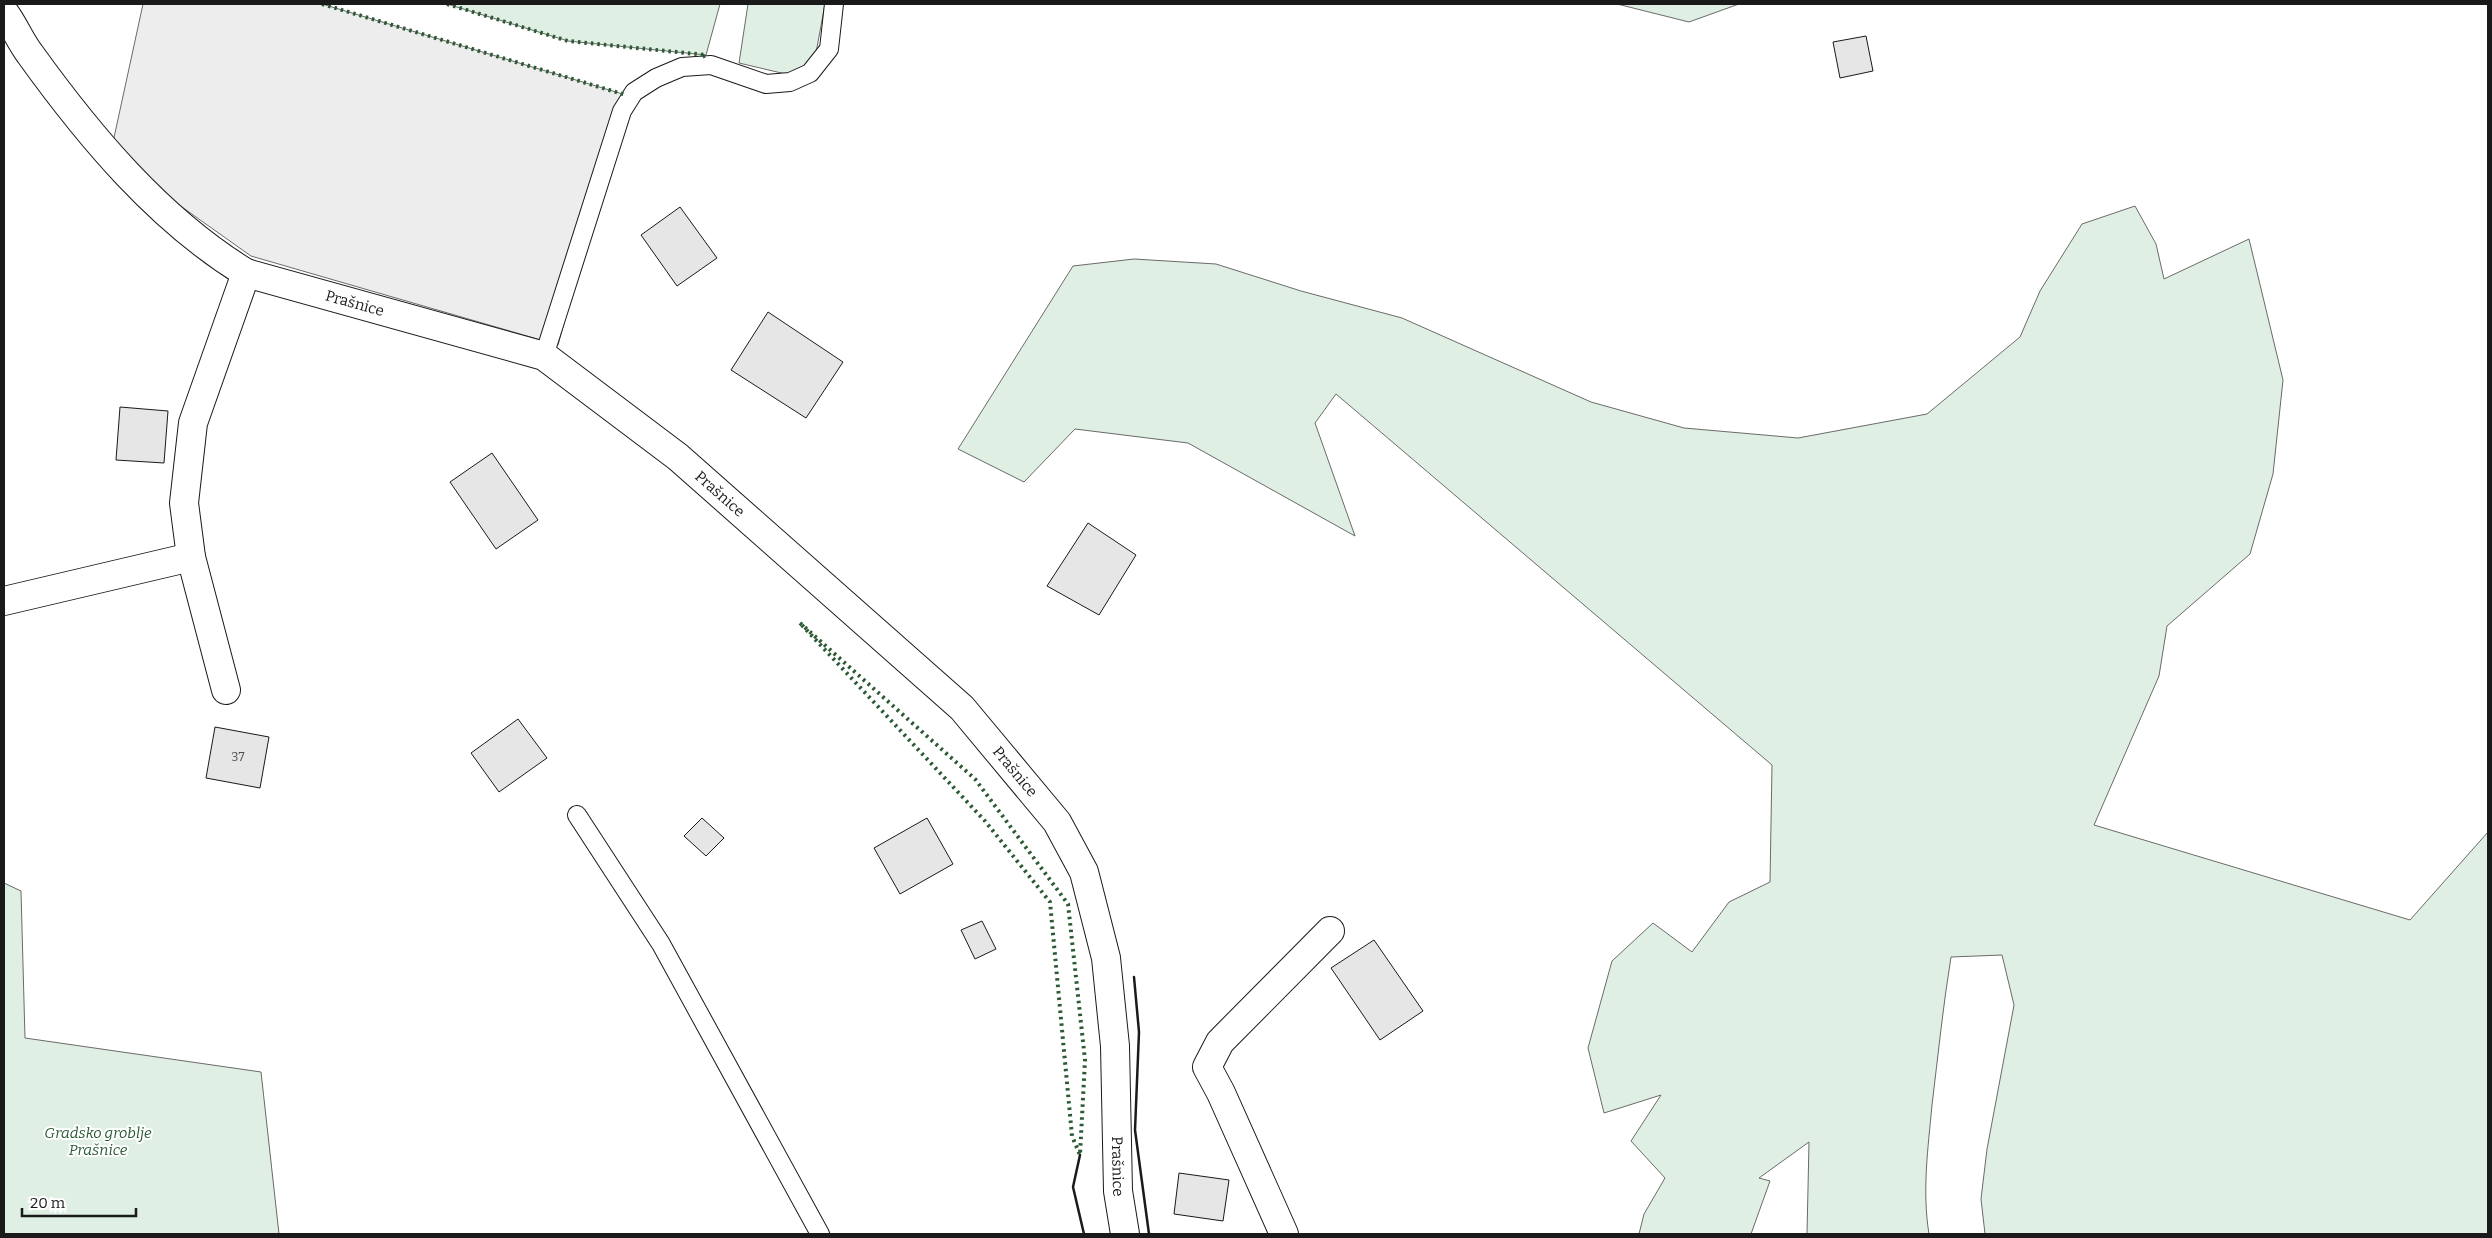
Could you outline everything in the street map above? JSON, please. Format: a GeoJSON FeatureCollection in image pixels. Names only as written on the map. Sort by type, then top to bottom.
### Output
{"type":"FeatureCollection","features":[{"type":"Feature","properties":{"kind":"street","name":"Prašnice"},"geometry":{"type":"LineString","coordinates":[[4,12],[28,51],[66,104],[140,187],[200,243],[246,274],[544,356],[678,456],[962,708],[1057,822],[1084,872],[1106,958],[1114,1046],[1118,1191],[1125,1234]]}},
{"type":"Feature","properties":{"kind":"street"},"geometry":{"type":"LineString","coordinates":[[226,690],[191,557],[184,503],[192,423],[246,274]]}},
{"type":"Feature","properties":{"kind":"street"},"geometry":{"type":"LineString","coordinates":[[4,601],[191,557]]}},
{"type":"Feature","properties":{"kind":"street"},"geometry":{"type":"LineString","coordinates":[[1284,1234],[1221,1093],[1207,1067],[1220,1042],[1330,930]]}},
{"type":"Feature","properties":{"kind":"lane"},"geometry":{"type":"LineString","coordinates":[[544,356],[622,111],[634,92],[656,78],[682,67],[711,65],[766,84],[790,82],[810,73],[829,49],[834,4]]}},
{"type":"Feature","properties":{"kind":"lane"},"geometry":{"type":"LineString","coordinates":[[577,815],[662,944],[820,1234]]}},
{"type":"Feature","properties":{"kind":"green space"},"geometry":{"type":"Polygon","coordinates":[[[447,4],[720,4],[706,55],[568,41],[447,4]]]}},
{"type":"Feature","properties":{"kind":"green space"},"geometry":{"type":"Polygon","coordinates":[[[748,4],[825,4],[811,80],[739,63],[748,4]]]}},
{"type":"Feature","properties":{"kind":"green space"},"geometry":{"type":"Polygon","coordinates":[[[1617,4],[1739,4],[1689,22],[1617,4]]]}},
{"type":"Feature","properties":{"kind":"green space"},"geometry":{"type":"Polygon","coordinates":[[[2135,206],[2156,244],[2164,279],[2249,239],[2283,380],[2273,474],[2250,554],[2167,626],[2159,676],[2094,825],[2410,920],[2488,832],[2488,1234],[1985,1234],[1981,1199],[1987,1149],[2014,1005],[2002,955],[1951,957],[1927,1154],[1926,1202],[1929,1234],[1807,1234],[1809,1142],[1759,1178],[1770,1181],[1751,1234],[1639,1234],[1644,1214],[1665,1178],[1631,1141],[1661,1095],[1604,1113],[1588,1048],[1612,961],[1653,923],[1692,952],[1729,902],[1770,882],[1772,765],[1336,394],[1315,423],[1355,536],[1188,443],[1075,429],[1024,482],[958,449],[1073,266],[1134,259],[1216,264],[1301,291],[1402,318],[1591,402],[1684,428],[1798,438],[1927,414],[2020,337],[2040,291],[2082,224],[2135,206]]]}},
{"type":"Feature","properties":{"kind":"green space","name":"Gradsko groblje Prašnice"},"geometry":{"type":"Polygon","coordinates":[[[4,883],[21,891],[25,1038],[261,1072],[279,1234],[4,1234],[4,883]]]}},
{"type":"Feature","properties":{"kind":"shaded area"},"geometry":{"type":"Polygon","coordinates":[[[143,4],[322,4],[626,95],[558,345],[251,256],[110,156],[143,4]]]}},
{"type":"Feature","properties":{"kind":"building"},"geometry":{"type":"Polygon","coordinates":[[[1866,36],[1873,71],[1840,78],[1833,42],[1866,36]]]}},
{"type":"Feature","properties":{"kind":"building"},"geometry":{"type":"Polygon","coordinates":[[[680,207],[717,258],[677,286],[641,235],[680,207]]]}},
{"type":"Feature","properties":{"kind":"building"},"geometry":{"type":"Polygon","coordinates":[[[768,312],[843,362],[806,418],[731,370],[768,312]]]}},
{"type":"Feature","properties":{"kind":"building"},"geometry":{"type":"Polygon","coordinates":[[[120,407],[168,411],[164,463],[116,460],[120,407]]]}},
{"type":"Feature","properties":{"kind":"building"},"geometry":{"type":"Polygon","coordinates":[[[492,453],[538,520],[496,549],[450,482],[492,453]]]}},
{"type":"Feature","properties":{"kind":"building"},"geometry":{"type":"Polygon","coordinates":[[[1088,523],[1136,555],[1099,615],[1047,586],[1088,523]]]}},
{"type":"Feature","properties":{"kind":"building"},"geometry":{"type":"Polygon","coordinates":[[[518,719],[547,758],[499,792],[471,753],[518,719]]]}},
{"type":"Feature","properties":{"kind":"building"},"geometry":{"type":"Polygon","coordinates":[[[215,727],[269,737],[260,788],[206,778],[215,727]]]}},
{"type":"Feature","properties":{"kind":"building"},"geometry":{"type":"Polygon","coordinates":[[[702,818],[724,838],[706,856],[684,836],[702,818]]]}},
{"type":"Feature","properties":{"kind":"building"},"geometry":{"type":"Polygon","coordinates":[[[927,818],[953,864],[900,894],[874,848],[927,818]]]}},
{"type":"Feature","properties":{"kind":"building"},"geometry":{"type":"Polygon","coordinates":[[[982,921],[996,949],[975,959],[961,930],[982,921]]]}},
{"type":"Feature","properties":{"kind":"building"},"geometry":{"type":"Polygon","coordinates":[[[1374,940],[1423,1011],[1380,1040],[1331,968],[1374,940]]]}},
{"type":"Feature","properties":{"kind":"building"},"geometry":{"type":"Polygon","coordinates":[[[1179,1173],[1229,1180],[1223,1221],[1174,1214],[1179,1173]]]}},
{"type":"Feature","properties":{"kind":"hedge"},"geometry":{"type":"LineString","coordinates":[[322,4],[626,95]]}},
{"type":"Feature","properties":{"kind":"hedge"},"geometry":{"type":"LineString","coordinates":[[447,4],[568,41],[706,55],[700,58]]}},
{"type":"Feature","properties":{"kind":"hedge"},"geometry":{"type":"LineString","coordinates":[[800,623],[975,779],[1068,904],[1085,1060],[1080,1155],[1072,1136],[1050,902],[985,821],[800,623]]}},
{"type":"Feature","properties":{"kind":"wall"},"geometry":{"type":"LineString","coordinates":[[1134,977],[1139,1032],[1135,1130],[1149,1234]]}},
{"type":"Feature","properties":{"kind":"wall"},"geometry":{"type":"LineString","coordinates":[[1080,1155],[1073,1187],[1084,1234]]}}]}
